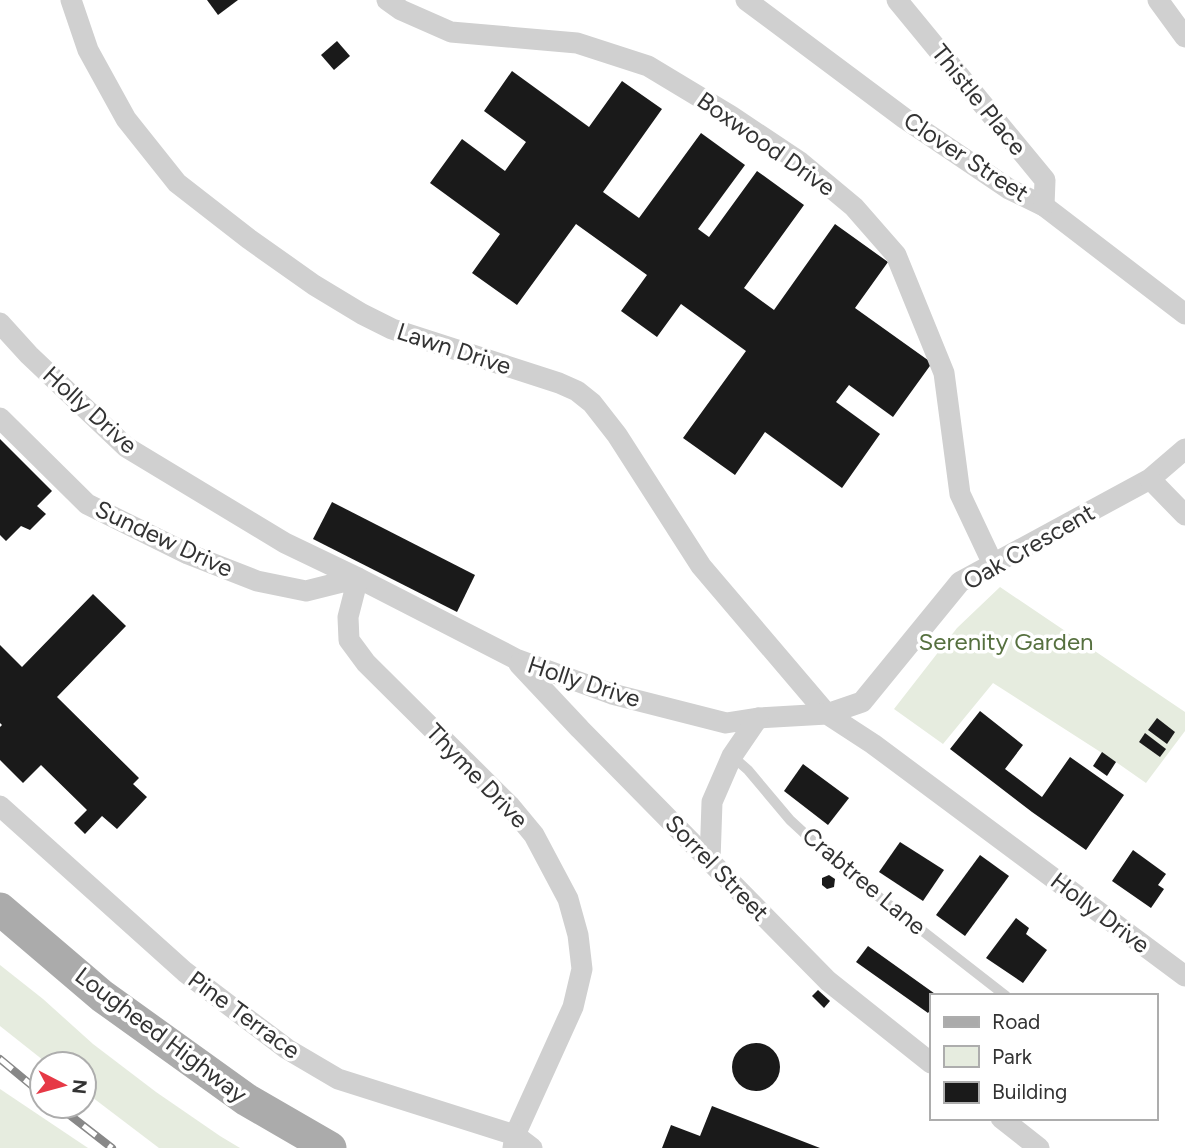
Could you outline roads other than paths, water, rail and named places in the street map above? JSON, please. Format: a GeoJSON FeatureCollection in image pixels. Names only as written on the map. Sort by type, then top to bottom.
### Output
{"type":"FeatureCollection","features":[{"type":"Feature","properties":{"kind":"main road","name":"Lougheed Highway"},"geometry":{"type":"LineString","coordinates":[[0,909],[102,996],[247,1100],[330,1148]]}},
{"type":"Feature","properties":{"kind":"street","name":"Lawn Drive"},"geometry":{"type":"LineString","coordinates":[[71,0],[88,50],[126,119],[177,183],[249,239],[314,285],[392,329],[559,383],[578,391],[592,403],[617,435],[701,566],[827,714]]}},
{"type":"Feature","properties":{"kind":"street","name":"Boxwood Drive"},"geometry":{"type":"LineString","coordinates":[[387,0],[401,10],[451,32],[577,43],[648,66],[800,162],[854,207],[896,255],[944,373],[960,495],[993,564]]}},
{"type":"Feature","properties":{"kind":"street","name":"Clover Street"},"geometry":{"type":"LineString","coordinates":[[746,0],[904,118],[1009,189],[1044,206],[1185,314]]}},
{"type":"Feature","properties":{"kind":"street","name":"Thistle Place"},"geometry":{"type":"LineString","coordinates":[[897,0],[1045,180],[1044,206]]}},
{"type":"Feature","properties":{"kind":"street"},"geometry":{"type":"LineString","coordinates":[[1158,0],[1185,37]]}},
{"type":"Feature","properties":{"kind":"street","name":"Holly Drive"},"geometry":{"type":"LineString","coordinates":[[0,323],[29,355],[127,447],[285,543],[516,660],[612,694],[726,723],[758,718],[827,714],[873,744],[1180,964]]}},
{"type":"Feature","properties":{"kind":"street","name":"Sundew Drive"},"geometry":{"type":"LineString","coordinates":[[0,418],[87,504],[188,554],[257,581],[306,591],[358,578]]}},
{"type":"Feature","properties":{"kind":"street","name":"Oak Crescent"},"geometry":{"type":"LineString","coordinates":[[827,714],[862,702],[960,582],[1150,479],[1185,449]]}},
{"type":"Feature","properties":{"kind":"street"},"geometry":{"type":"LineString","coordinates":[[1150,479],[1185,515]]}},
{"type":"Feature","properties":{"kind":"street","name":"Thyme Drive"},"geometry":{"type":"LineString","coordinates":[[358,578],[348,617],[349,640],[366,663],[510,806],[534,835],[568,899],[578,935],[582,969],[573,1007],[514,1141]]}},
{"type":"Feature","properties":{"kind":"street","name":"Sorrel Street"},"geometry":{"type":"LineString","coordinates":[[516,660],[580,729],[828,981],[930,1062]]}},
{"type":"Feature","properties":{"kind":"street"},"geometry":{"type":"LineString","coordinates":[[710,861],[712,802],[732,756],[758,718]]}},
{"type":"Feature","properties":{"kind":"street","name":"Pine Terrace"},"geometry":{"type":"LineString","coordinates":[[0,806],[185,972],[287,1049],[338,1079],[532,1148]]}},
{"type":"Feature","properties":{"kind":"street"},"geometry":{"type":"LineString","coordinates":[[1004,1120],[1039,1148]]}},
{"type":"Feature","properties":{"kind":"lane","name":"Crabtree Lane"},"geometry":{"type":"LineString","coordinates":[[732,756],[748,770],[790,820],[843,869],[1003,994]]}},
{"type":"Feature","properties":{"kind":"railway"},"geometry":{"type":"LineString","coordinates":[[0,1059],[28,1082]]}},
{"type":"Feature","properties":{"kind":"railway"},"geometry":{"type":"LineString","coordinates":[[76,1120],[112,1148]]}},
{"type":"Feature","properties":{"kind":"park label","name":"Serenity Garden"},"geometry":{"type":"Point","coordinates":[1006,642]}}]}
